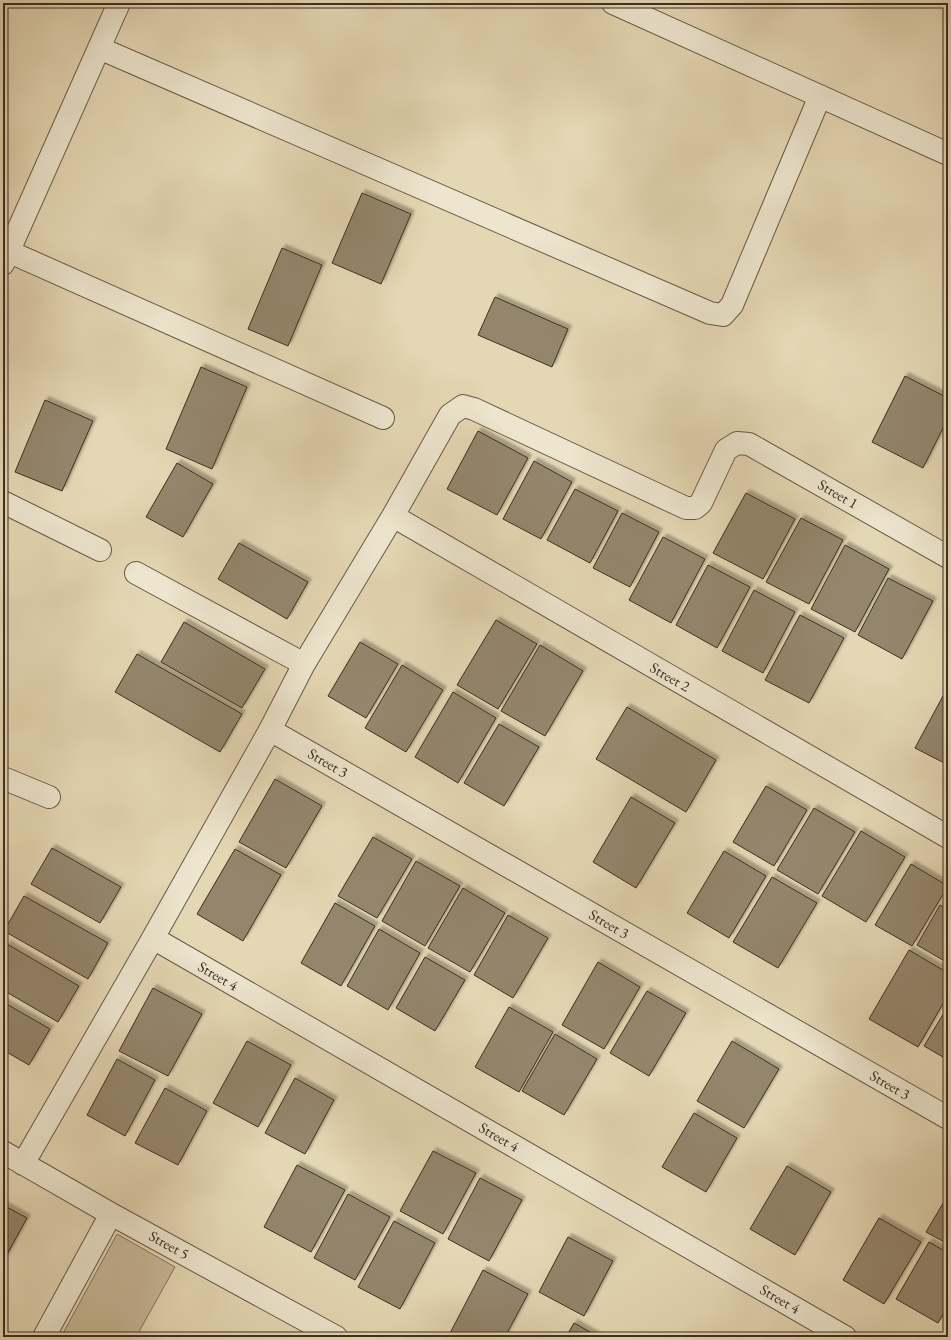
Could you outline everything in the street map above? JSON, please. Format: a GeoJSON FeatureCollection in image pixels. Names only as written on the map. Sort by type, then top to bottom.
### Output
{"type":"FeatureCollection","features":[{"type":"Feature","properties":{"kind":"street"},"geometry":{"type":"LineString","coordinates":[[119,3],[5,255],[382,418]]}},
{"type":"Feature","properties":{"kind":"street"},"geometry":{"type":"LineString","coordinates":[[613,3],[948,154]]}},
{"type":"Feature","properties":{"kind":"street"},"geometry":{"type":"LineString","coordinates":[[99,48],[710,313],[723,315],[732,305],[820,96]]}},
{"type":"Feature","properties":{"kind":"street","name":"Street 1"},"geometry":{"type":"LineString","coordinates":[[393,516],[450,415],[463,406],[474,409],[686,508],[695,508],[701,503],[726,450],[737,443],[749,444],[948,558]]}},
{"type":"Feature","properties":{"kind":"street"},"geometry":{"type":"LineString","coordinates":[[3,502],[100,550]]}},
{"type":"Feature","properties":{"kind":"street"},"geometry":{"type":"LineString","coordinates":[[23,1164],[270,730],[304,664],[393,516]]}},
{"type":"Feature","properties":{"kind":"street","name":"Street 2"},"geometry":{"type":"LineString","coordinates":[[393,516],[948,837]]}},
{"type":"Feature","properties":{"kind":"street"},"geometry":{"type":"LineString","coordinates":[[136,573],[304,664]]}},
{"type":"Feature","properties":{"kind":"street","name":"Street 3"},"geometry":{"type":"LineString","coordinates":[[270,730],[948,1118]]}},
{"type":"Feature","properties":{"kind":"street"},"geometry":{"type":"LineString","coordinates":[[3,778],[49,797]]}},
{"type":"Feature","properties":{"kind":"street","name":"Street 4"},"geometry":{"type":"LineString","coordinates":[[153,938],[845,1337]]}},
{"type":"Feature","properties":{"kind":"street","name":"Street 5"},"geometry":{"type":"LineString","coordinates":[[3,1152],[111,1214],[336,1337]]}},
{"type":"Feature","properties":{"kind":"street"},"geometry":{"type":"LineString","coordinates":[[44,1337],[111,1214]]}},
{"type":"Feature","properties":{"kind":"shaded area"},"geometry":{"type":"Polygon","coordinates":[[[117,1234],[175,1267],[136,1337],[61,1337],[117,1234]]]}},
{"type":"Feature","properties":{"kind":"building"},"geometry":{"type":"Polygon","coordinates":[[[362,193],[411,214],[381,284],[332,263],[362,193]]]}},
{"type":"Feature","properties":{"kind":"building"},"geometry":{"type":"Polygon","coordinates":[[[282,248],[322,265],[288,346],[248,329],[282,248]]]}},
{"type":"Feature","properties":{"kind":"building"},"geometry":{"type":"Polygon","coordinates":[[[495,297],[568,329],[552,367],[478,335],[495,297]]]}},
{"type":"Feature","properties":{"kind":"building"},"geometry":{"type":"Polygon","coordinates":[[[201,367],[247,387],[212,469],[166,449],[201,367]]]}},
{"type":"Feature","properties":{"kind":"building"},"geometry":{"type":"Polygon","coordinates":[[[905,376],[948,398],[948,418],[923,468],[872,442],[905,376]]]}},
{"type":"Feature","properties":{"kind":"building"},"geometry":{"type":"Polygon","coordinates":[[[45,400],[93,421],[62,491],[15,472],[45,400]]]}},
{"type":"Feature","properties":{"kind":"building"},"geometry":{"type":"Polygon","coordinates":[[[478,431],[528,458],[497,515],[447,489],[478,431]]]}},
{"type":"Feature","properties":{"kind":"building"},"geometry":{"type":"Polygon","coordinates":[[[534,461],[572,482],[541,539],[503,519],[534,461]]]}},
{"type":"Feature","properties":{"kind":"building"},"geometry":{"type":"Polygon","coordinates":[[[177,463],[213,484],[183,537],[146,517],[177,463]]]}},
{"type":"Feature","properties":{"kind":"building"},"geometry":{"type":"Polygon","coordinates":[[[575,489],[618,511],[590,563],[547,540],[575,489]]]}},
{"type":"Feature","properties":{"kind":"building"},"geometry":{"type":"Polygon","coordinates":[[[746,493],[795,519],[763,579],[713,553],[746,493]]]}},
{"type":"Feature","properties":{"kind":"building"},"geometry":{"type":"Polygon","coordinates":[[[622,513],[659,532],[630,587],[593,568],[622,513]]]}},
{"type":"Feature","properties":{"kind":"building"},"geometry":{"type":"Polygon","coordinates":[[[801,518],[843,540],[809,604],[766,582],[801,518]]]}},
{"type":"Feature","properties":{"kind":"building"},"geometry":{"type":"Polygon","coordinates":[[[663,537],[705,559],[671,623],[629,600],[663,537]]]}},
{"type":"Feature","properties":{"kind":"building"},"geometry":{"type":"Polygon","coordinates":[[[239,543],[308,582],[287,619],[218,579],[239,543]]]}},
{"type":"Feature","properties":{"kind":"building"},"geometry":{"type":"Polygon","coordinates":[[[845,545],[889,569],[855,632],[811,609],[845,545]]]}},
{"type":"Feature","properties":{"kind":"building"},"geometry":{"type":"Polygon","coordinates":[[[708,565],[750,587],[717,648],[676,625],[708,565]]]}},
{"type":"Feature","properties":{"kind":"building"},"geometry":{"type":"Polygon","coordinates":[[[888,578],[933,601],[902,659],[858,635],[888,578]]]}},
{"type":"Feature","properties":{"kind":"building"},"geometry":{"type":"Polygon","coordinates":[[[754,590],[795,612],[763,673],[722,651],[754,590]]]}},
{"type":"Feature","properties":{"kind":"building"},"geometry":{"type":"Polygon","coordinates":[[[800,615],[844,638],[809,703],[765,680],[800,615]]]}},
{"type":"Feature","properties":{"kind":"building"},"geometry":{"type":"Polygon","coordinates":[[[496,620],[537,644],[498,709],[457,685],[496,620]]]}},
{"type":"Feature","properties":{"kind":"building"},"geometry":{"type":"Polygon","coordinates":[[[184,622],[265,669],[242,708],[161,662],[184,622]]]}},
{"type":"Feature","properties":{"kind":"building"},"geometry":{"type":"Polygon","coordinates":[[[360,642],[398,664],[366,718],[328,696],[360,642]]]}},
{"type":"Feature","properties":{"kind":"building"},"geometry":{"type":"Polygon","coordinates":[[[540,645],[583,671],[545,736],[501,711],[540,645]]]}},
{"type":"Feature","properties":{"kind":"building"},"geometry":{"type":"Polygon","coordinates":[[[137,654],[242,714],[220,752],[115,692],[137,654]]]}},
{"type":"Feature","properties":{"kind":"building"},"geometry":{"type":"Polygon","coordinates":[[[402,665],[443,690],[406,752],[365,728],[402,665]]]}},
{"type":"Feature","properties":{"kind":"building"},"geometry":{"type":"Polygon","coordinates":[[[453,692],[496,718],[458,783],[415,757],[453,692]]]}},
{"type":"Feature","properties":{"kind":"building"},"geometry":{"type":"Polygon","coordinates":[[[943,696],[948,699],[948,765],[915,748],[943,696]]]}},
{"type":"Feature","properties":{"kind":"building"},"geometry":{"type":"Polygon","coordinates":[[[627,707],[716,760],[686,812],[596,759],[627,707]]]}},
{"type":"Feature","properties":{"kind":"building"},"geometry":{"type":"Polygon","coordinates":[[[499,724],[539,747],[504,806],[464,783],[499,724]]]}},
{"type":"Feature","properties":{"kind":"building"},"geometry":{"type":"Polygon","coordinates":[[[275,779],[322,806],[286,868],[239,842],[275,779]]]}},
{"type":"Feature","properties":{"kind":"building"},"geometry":{"type":"Polygon","coordinates":[[[766,786],[807,810],[774,866],[733,842],[766,786]]]}},
{"type":"Feature","properties":{"kind":"building"},"geometry":{"type":"Polygon","coordinates":[[[631,797],[675,823],[636,888],[593,862],[631,797]]]}},
{"type":"Feature","properties":{"kind":"building"},"geometry":{"type":"Polygon","coordinates":[[[814,808],[855,832],[818,894],[777,870],[814,808]]]}},
{"type":"Feature","properties":{"kind":"building"},"geometry":{"type":"Polygon","coordinates":[[[861,831],[905,857],[866,922],[822,896],[861,831]]]}},
{"type":"Feature","properties":{"kind":"building"},"geometry":{"type":"Polygon","coordinates":[[[373,837],[412,859],[377,918],[338,896],[373,837]]]}},
{"type":"Feature","properties":{"kind":"building"},"geometry":{"type":"Polygon","coordinates":[[[52,848],[121,887],[100,923],[31,884],[52,848]]]}},
{"type":"Feature","properties":{"kind":"building"},"geometry":{"type":"Polygon","coordinates":[[[235,849],[281,875],[243,941],[197,914],[235,849]]]}},
{"type":"Feature","properties":{"kind":"building"},"geometry":{"type":"Polygon","coordinates":[[[724,851],[766,876],[729,938],[687,913],[724,851]]]}},
{"type":"Feature","properties":{"kind":"building"},"geometry":{"type":"Polygon","coordinates":[[[416,861],[460,886],[425,946],[382,921],[416,861]]]}},
{"type":"Feature","properties":{"kind":"building"},"geometry":{"type":"Polygon","coordinates":[[[911,864],[948,886],[912,946],[875,925],[911,864]]]}},
{"type":"Feature","properties":{"kind":"building"},"geometry":{"type":"Polygon","coordinates":[[[772,877],[817,903],[778,968],[733,942],[772,877]]]}},
{"type":"Feature","properties":{"kind":"building"},"geometry":{"type":"Polygon","coordinates":[[[463,888],[505,913],[470,972],[428,948],[463,888]]]}},
{"type":"Feature","properties":{"kind":"building"},"geometry":{"type":"Polygon","coordinates":[[[24,896],[108,943],[88,979],[4,931],[24,896]]]}},
{"type":"Feature","properties":{"kind":"building"},"geometry":{"type":"Polygon","coordinates":[[[335,903],[375,926],[341,986],[301,963],[335,903]]]}},
{"type":"Feature","properties":{"kind":"building"},"geometry":{"type":"Polygon","coordinates":[[[940,905],[948,910],[948,963],[917,945],[940,905]]]}},
{"type":"Feature","properties":{"kind":"building"},"geometry":{"type":"Polygon","coordinates":[[[508,915],[548,938],[513,998],[474,975],[508,915]]]}},
{"type":"Feature","properties":{"kind":"building"},"geometry":{"type":"Polygon","coordinates":[[[379,929],[420,953],[388,1010],[347,986],[379,929]]]}},
{"type":"Feature","properties":{"kind":"building"},"geometry":{"type":"Polygon","coordinates":[[[7,944],[79,986],[58,1022],[3,990],[3,952],[7,944]]]}},
{"type":"Feature","properties":{"kind":"building"},"geometry":{"type":"Polygon","coordinates":[[[909,950],[948,973],[948,995],[918,1047],[869,1019],[909,950]]]}},
{"type":"Feature","properties":{"kind":"building"},"geometry":{"type":"Polygon","coordinates":[[[425,957],[465,980],[435,1031],[396,1008],[425,957]]]}},
{"type":"Feature","properties":{"kind":"building"},"geometry":{"type":"Polygon","coordinates":[[[598,962],[640,987],[604,1049],[562,1025],[598,962]]]}},
{"type":"Feature","properties":{"kind":"building"},"geometry":{"type":"Polygon","coordinates":[[[153,988],[202,1014],[168,1076],[119,1051],[153,988]]]}},
{"type":"Feature","properties":{"kind":"building"},"geometry":{"type":"Polygon","coordinates":[[[647,991],[686,1013],[649,1076],[610,1053],[647,991]]]}},
{"type":"Feature","properties":{"kind":"building"},"geometry":{"type":"Polygon","coordinates":[[[3,1002],[50,1029],[29,1065],[3,1050],[3,1002]]]}},
{"type":"Feature","properties":{"kind":"building"},"geometry":{"type":"Polygon","coordinates":[[[948,1006],[948,1060],[924,1046],[948,1006]]]}},
{"type":"Feature","properties":{"kind":"building"},"geometry":{"type":"Polygon","coordinates":[[[509,1007],[553,1032],[519,1092],[475,1067],[509,1007]]]}},
{"type":"Feature","properties":{"kind":"building"},"geometry":{"type":"Polygon","coordinates":[[[555,1034],[597,1059],[564,1115],[522,1091],[555,1034]]]}},
{"type":"Feature","properties":{"kind":"building"},"geometry":{"type":"Polygon","coordinates":[[[247,1041],[291,1065],[258,1127],[213,1103],[247,1041]]]}},
{"type":"Feature","properties":{"kind":"building"},"geometry":{"type":"Polygon","coordinates":[[[732,1041],[779,1069],[744,1128],[697,1101],[732,1041]]]}},
{"type":"Feature","properties":{"kind":"building"},"geometry":{"type":"Polygon","coordinates":[[[117,1059],[155,1080],[125,1136],[87,1115],[117,1059]]]}},
{"type":"Feature","properties":{"kind":"building"},"geometry":{"type":"Polygon","coordinates":[[[295,1078],[334,1100],[305,1154],[265,1133],[295,1078]]]}},
{"type":"Feature","properties":{"kind":"building"},"geometry":{"type":"Polygon","coordinates":[[[165,1088],[207,1111],[178,1165],[135,1143],[165,1088]]]}},
{"type":"Feature","properties":{"kind":"building"},"geometry":{"type":"Polygon","coordinates":[[[694,1113],[737,1138],[706,1192],[662,1167],[694,1113]]]}},
{"type":"Feature","properties":{"kind":"building"},"geometry":{"type":"Polygon","coordinates":[[[433,1151],[476,1173],[443,1234],[400,1211],[433,1151]]]}},
{"type":"Feature","properties":{"kind":"building"},"geometry":{"type":"Polygon","coordinates":[[[297,1165],[345,1190],[311,1252],[264,1227],[297,1165]]]}},
{"type":"Feature","properties":{"kind":"building"},"geometry":{"type":"Polygon","coordinates":[[[787,1166],[831,1192],[795,1255],[750,1229],[787,1166]]]}},
{"type":"Feature","properties":{"kind":"building"},"geometry":{"type":"Polygon","coordinates":[[[480,1178],[522,1200],[489,1261],[448,1239],[480,1178]]]}},
{"type":"Feature","properties":{"kind":"building"},"geometry":{"type":"Polygon","coordinates":[[[348,1194],[390,1217],[355,1280],[314,1258],[348,1194]]]}},
{"type":"Feature","properties":{"kind":"building"},"geometry":{"type":"Polygon","coordinates":[[[948,1195],[948,1244],[926,1232],[948,1195]]]}},
{"type":"Feature","properties":{"kind":"building"},"geometry":{"type":"Polygon","coordinates":[[[3,1205],[27,1218],[3,1262],[3,1205]]]}},
{"type":"Feature","properties":{"kind":"building"},"geometry":{"type":"Polygon","coordinates":[[[879,1218],[921,1242],[884,1304],[843,1280],[879,1218]]]}},
{"type":"Feature","properties":{"kind":"building"},"geometry":{"type":"Polygon","coordinates":[[[394,1221],[435,1243],[400,1309],[358,1287],[394,1221]]]}},
{"type":"Feature","properties":{"kind":"building"},"geometry":{"type":"Polygon","coordinates":[[[568,1237],[613,1261],[584,1316],[539,1292],[568,1237]]]}},
{"type":"Feature","properties":{"kind":"building"},"geometry":{"type":"Polygon","coordinates":[[[929,1242],[948,1253],[948,1306],[938,1323],[896,1299],[929,1242]]]}},
{"type":"Feature","properties":{"kind":"building"},"geometry":{"type":"Polygon","coordinates":[[[483,1270],[528,1294],[505,1337],[448,1337],[483,1270]]]}},
{"type":"Feature","properties":{"kind":"building"},"geometry":{"type":"Polygon","coordinates":[[[574,1323],[599,1337],[566,1337],[574,1323]]]}}]}
